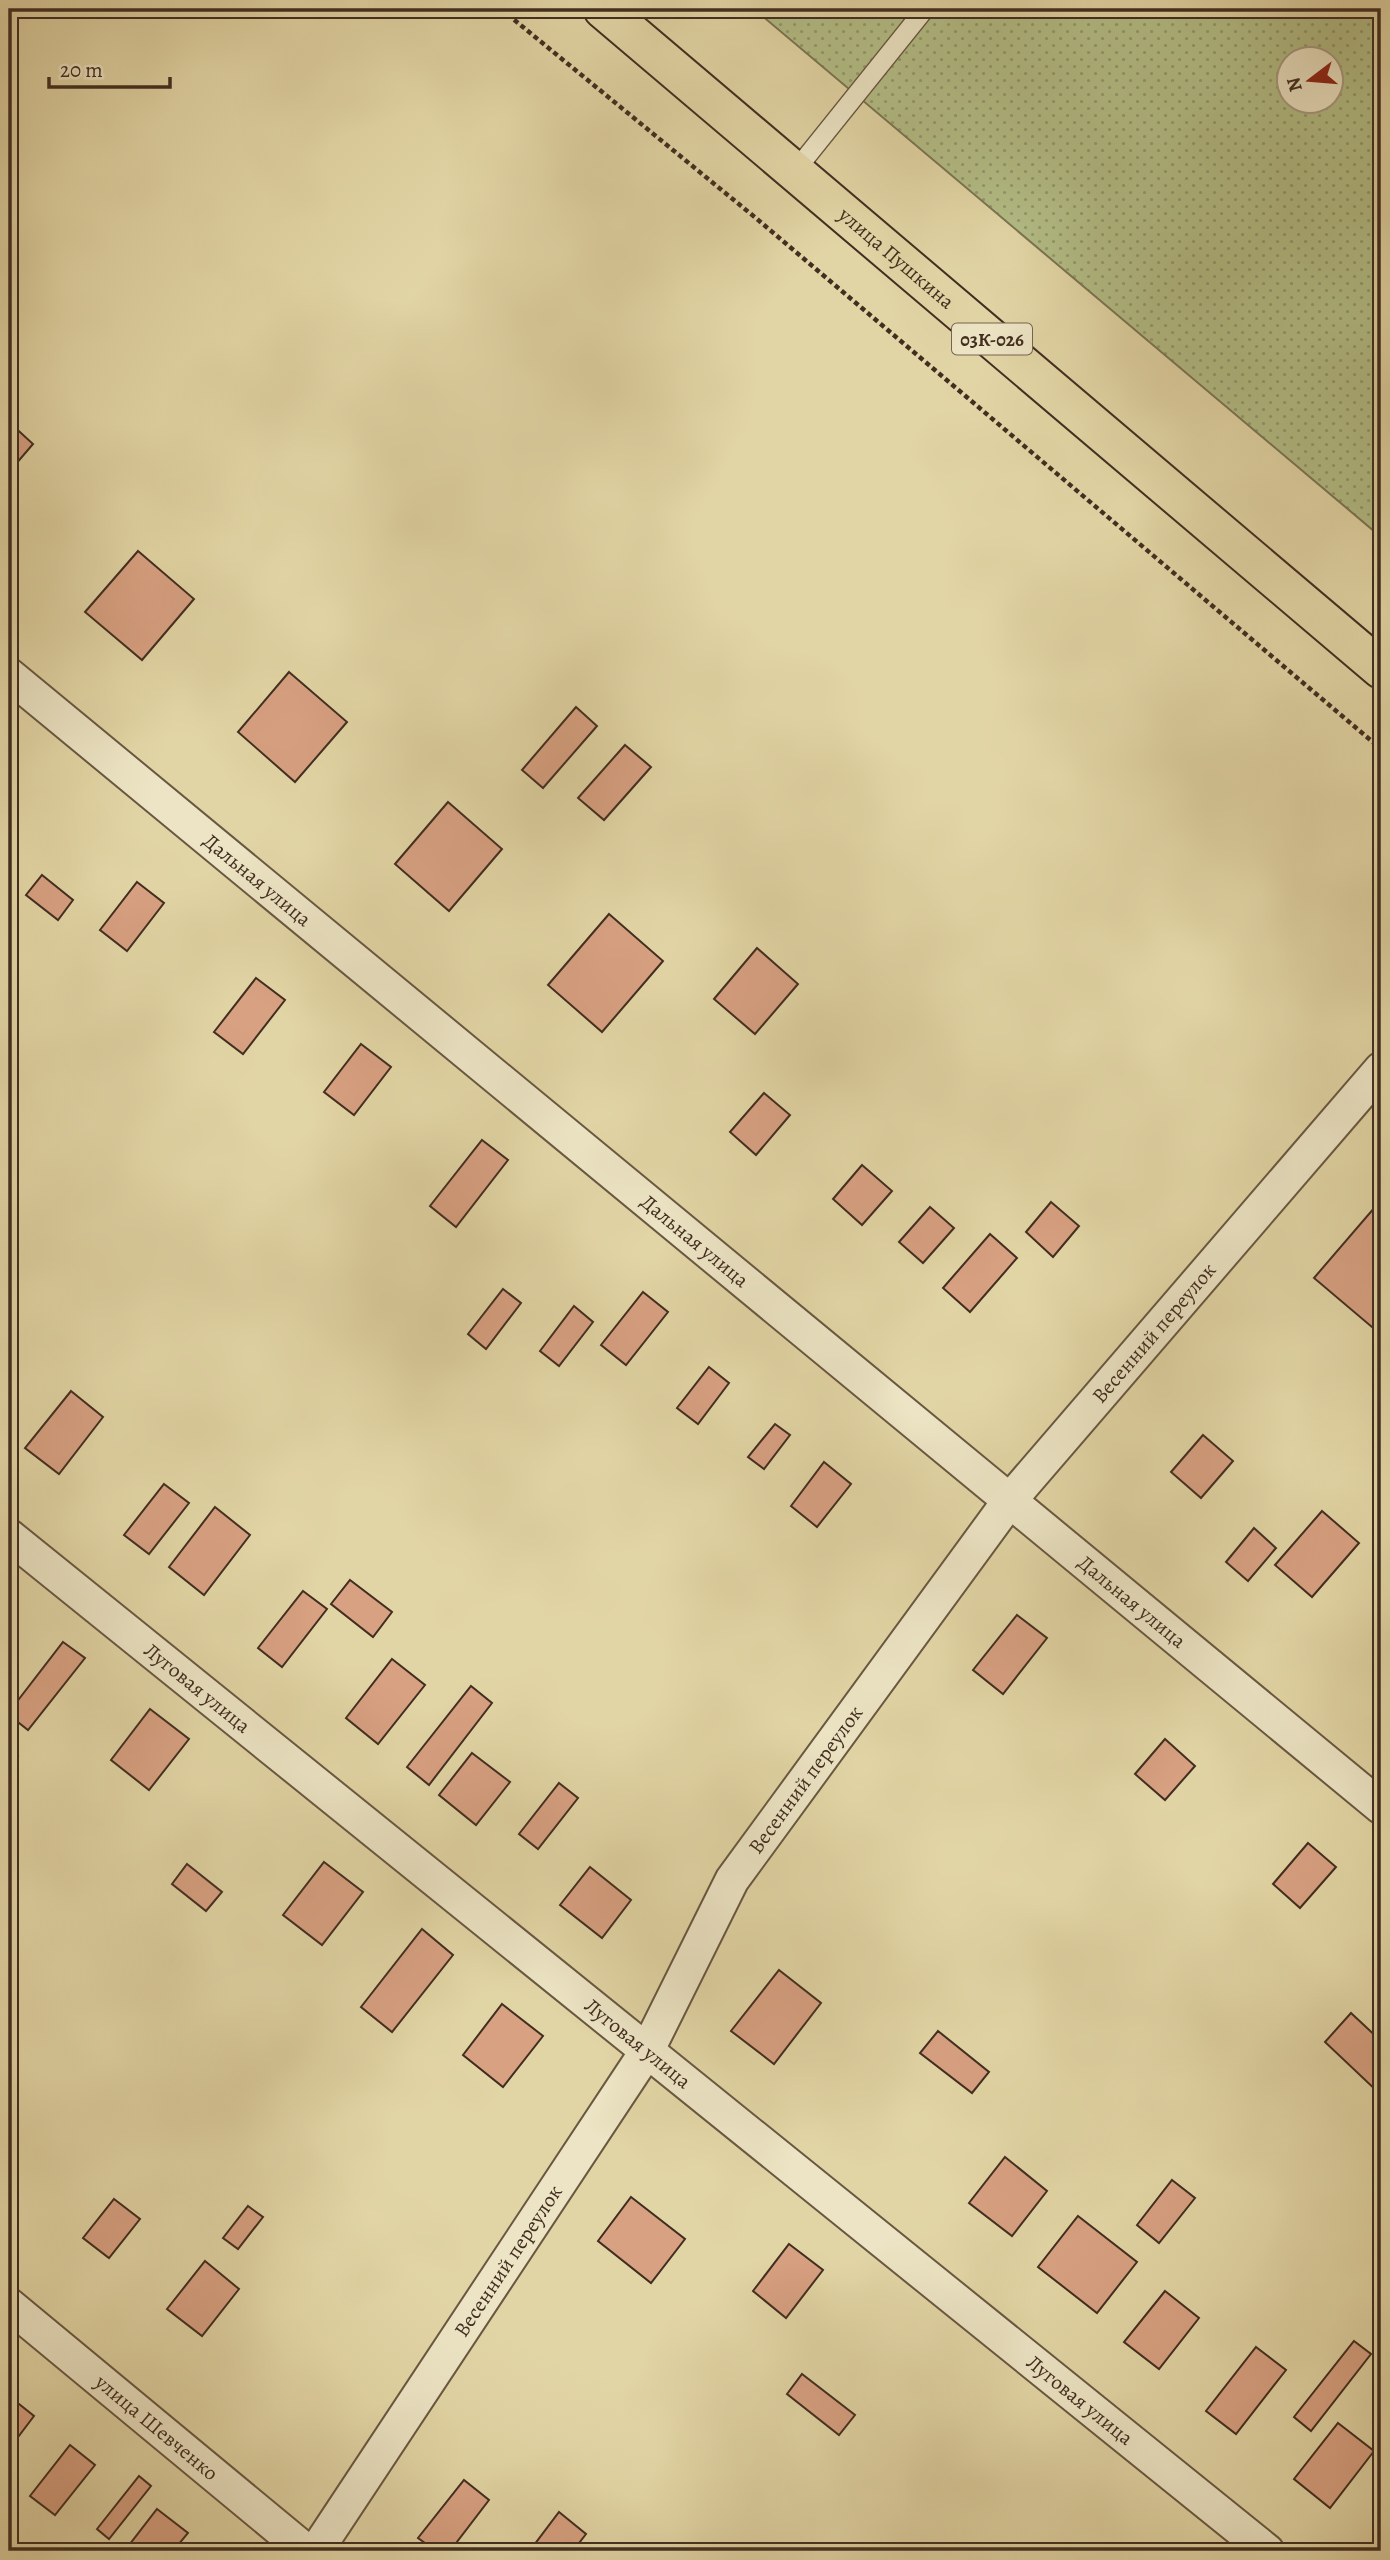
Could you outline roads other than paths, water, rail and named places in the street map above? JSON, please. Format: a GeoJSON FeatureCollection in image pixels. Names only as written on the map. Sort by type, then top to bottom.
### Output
{"type":"FeatureCollection","features":[{"type":"Feature","properties":{"kind":"main road","name":"улица Пушкина"},"geometry":{"type":"LineString","coordinates":[[603,9],[1381,669]]}},
{"type":"Feature","properties":{"kind":"street","name":"Дальная улица"},"geometry":{"type":"LineString","coordinates":[[9,675],[1381,1807]]}},
{"type":"Feature","properties":{"kind":"street","name":"Весенний переулок"},"geometry":{"type":"LineString","coordinates":[[316,2551],[647,2051],[732,1880],[1010,1500],[1381,1069]]}},
{"type":"Feature","properties":{"kind":"street","name":"Луговая улица"},"geometry":{"type":"LineString","coordinates":[[9,1536],[1267,2551]]}},
{"type":"Feature","properties":{"kind":"street","name":"улица Шевченко"},"geometry":{"type":"LineString","coordinates":[[9,2305],[306,2551]]}},
{"type":"Feature","properties":{"kind":"lane"},"geometry":{"type":"LineString","coordinates":[[795,171],[925,9]]}}]}
